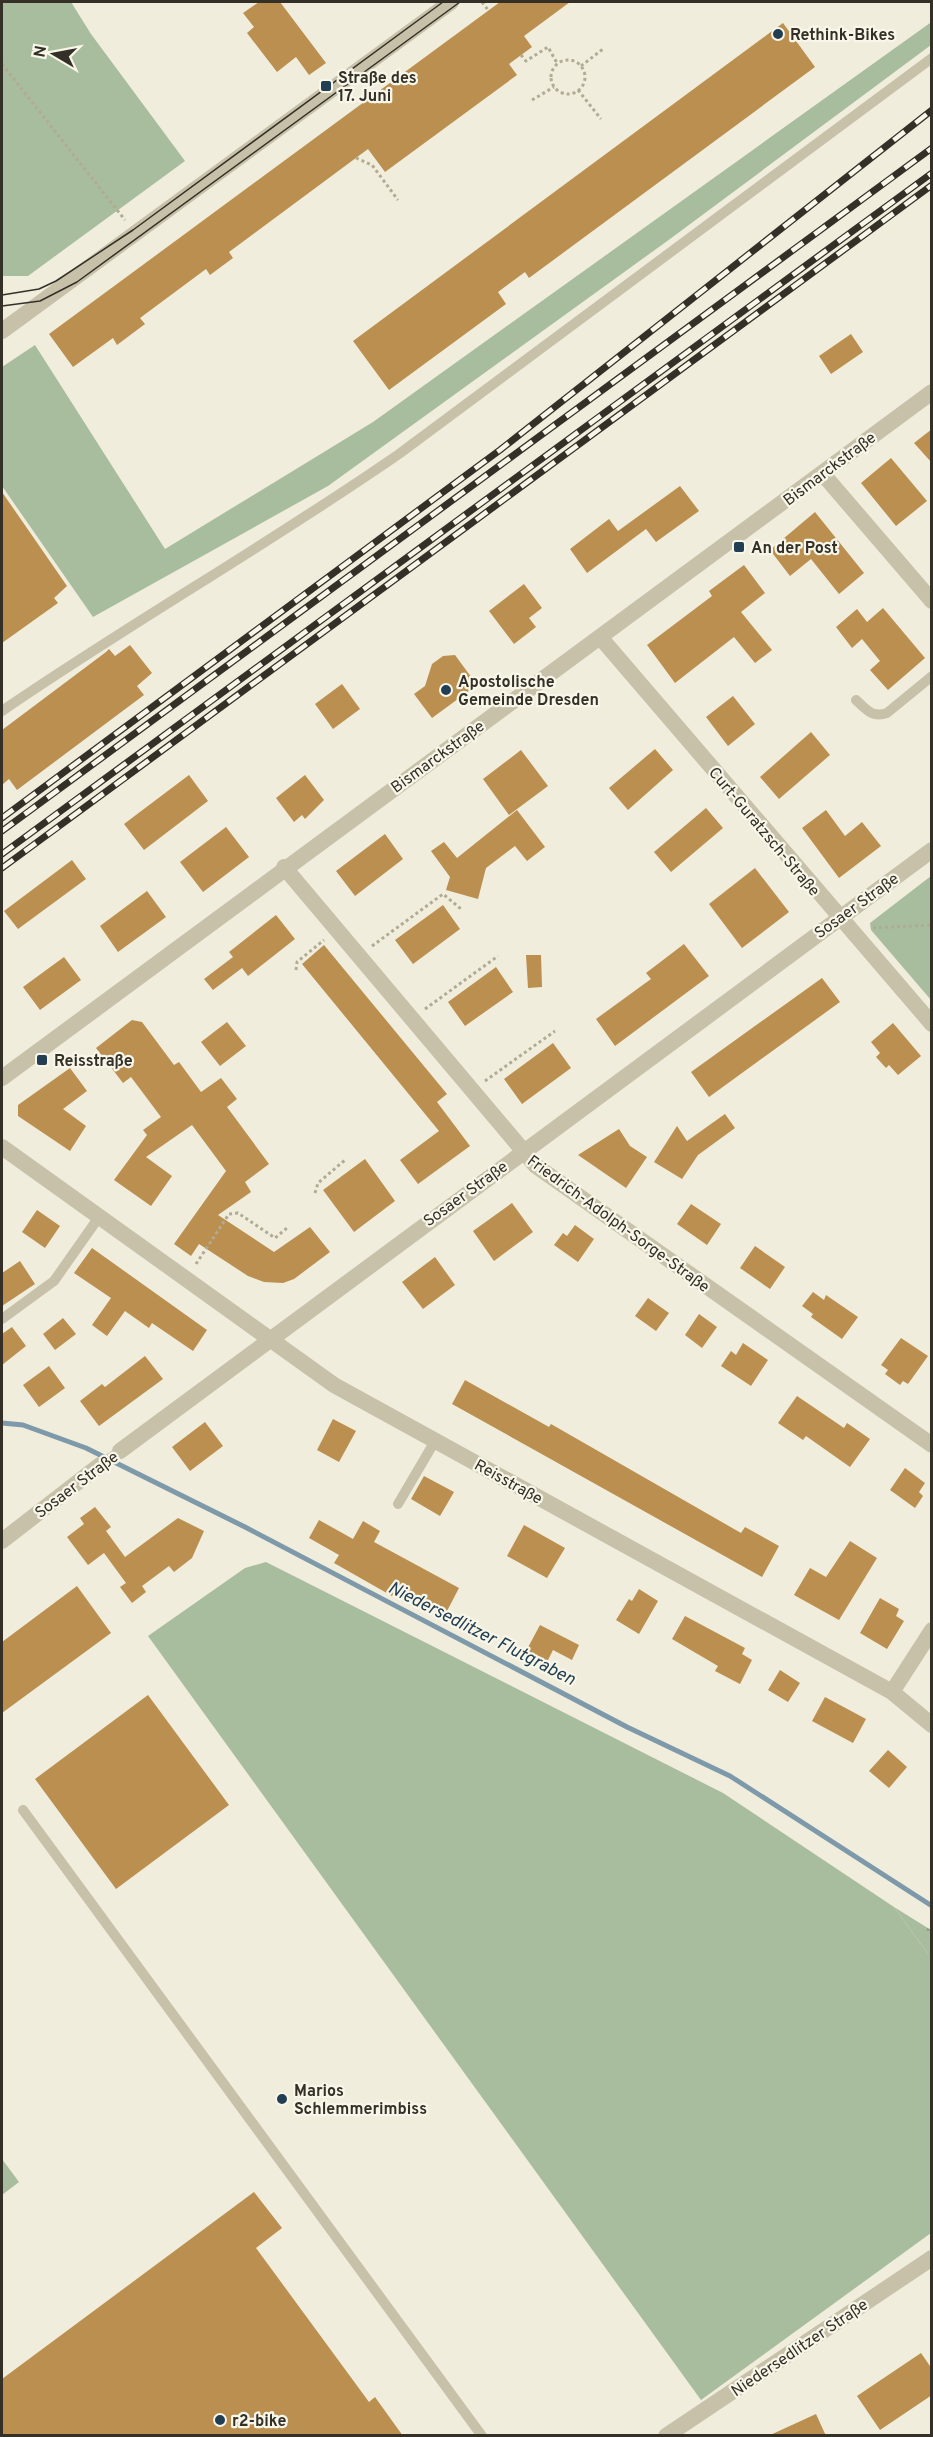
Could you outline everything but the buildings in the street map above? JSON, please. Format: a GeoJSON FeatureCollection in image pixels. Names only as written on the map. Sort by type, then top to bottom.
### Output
{"type":"FeatureCollection","features":[{"type":"Feature","properties":{"kind":"street"},"geometry":{"type":"LineString","coordinates":[[2,331],[451,2]]}},
{"type":"Feature","properties":{"kind":"street","name":"Bismarckstraße"},"geometry":{"type":"LineString","coordinates":[[2,1078],[284,867],[932,392]]}},
{"type":"Feature","properties":{"kind":"street"},"geometry":{"type":"LineString","coordinates":[[822,473],[932,601]]}},
{"type":"Feature","properties":{"kind":"street","name":"Curt-Guratzsch-Straße"},"geometry":{"type":"LineString","coordinates":[[600,637],[932,1024]]}},
{"type":"Feature","properties":{"kind":"street","name":"Sosaer Straße"},"geometry":{"type":"LineString","coordinates":[[120,1451],[522,1151],[932,850]]}},
{"type":"Feature","properties":{"kind":"street","name":"Friedrich-Adolph-Sorge-Straße"},"geometry":{"type":"LineString","coordinates":[[284,867],[536,1166],[932,1445]]}},
{"type":"Feature","properties":{"kind":"street","name":"Reisstraße"},"geometry":{"type":"LineString","coordinates":[[2,1147],[334,1385],[892,1692],[932,1725]]}},
{"type":"Feature","properties":{"kind":"street","name":"Sosaer Straße"},"geometry":{"type":"LineString","coordinates":[[2,1541],[100,1465]]}},
{"type":"Feature","properties":{"kind":"street"},"geometry":{"type":"LineString","coordinates":[[892,1692],[932,1630]]}},
{"type":"Feature","properties":{"kind":"street","name":"Niedersedlitzer Straße"},"geometry":{"type":"LineString","coordinates":[[666,2436],[932,2258]]}},
{"type":"Feature","properties":{"kind":"lane"},"geometry":{"type":"LineString","coordinates":[[2,711],[104,641],[332,501],[399,454],[932,58]]}},
{"type":"Feature","properties":{"kind":"lane"},"geometry":{"type":"LineString","coordinates":[[856,700],[872,714],[887,713],[932,676]]}},
{"type":"Feature","properties":{"kind":"lane"},"geometry":{"type":"LineString","coordinates":[[2,1319],[54,1281],[99,1217]]}},
{"type":"Feature","properties":{"kind":"lane"},"geometry":{"type":"LineString","coordinates":[[398,1504],[435,1441]]}},
{"type":"Feature","properties":{"kind":"lane","name":"Sosaer Straße"},"geometry":{"type":"LineString","coordinates":[[100,1465],[120,1451]]}},
{"type":"Feature","properties":{"kind":"lane"},"geometry":{"type":"LineString","coordinates":[[23,1810],[482,2436]]}},
{"type":"Feature","properties":{"kind":"path"},"geometry":{"type":"LineString","coordinates":[[482,2],[488,10]]}},
{"type":"Feature","properties":{"kind":"path"},"geometry":{"type":"LineString","coordinates":[[521,55],[526,61],[548,47],[557,63]]}},
{"type":"Feature","properties":{"kind":"path"},"geometry":{"type":"LineString","coordinates":[[581,66],[603,50]]}},
{"type":"Feature","properties":{"kind":"path"},"geometry":{"type":"LineString","coordinates":[[570,60],[581,66],[585,79],[578,90],[565,94],[554,87],[551,75],[557,63],[570,60]]}},
{"type":"Feature","properties":{"kind":"path"},"geometry":{"type":"LineString","coordinates":[[2,64],[136,234]]}},
{"type":"Feature","properties":{"kind":"path"},"geometry":{"type":"LineString","coordinates":[[532,100],[554,87]]}},
{"type":"Feature","properties":{"kind":"path"},"geometry":{"type":"LineString","coordinates":[[578,90],[601,119]]}},
{"type":"Feature","properties":{"kind":"path"},"geometry":{"type":"LineString","coordinates":[[356,158],[372,165],[398,200]]}},
{"type":"Feature","properties":{"kind":"path"},"geometry":{"type":"LineString","coordinates":[[359,956],[443,894],[461,909]]}},
{"type":"Feature","properties":{"kind":"path"},"geometry":{"type":"LineString","coordinates":[[850,931],[932,925]]}},
{"type":"Feature","properties":{"kind":"path"},"geometry":{"type":"LineString","coordinates":[[296,970],[297,962],[336,929]]}},
{"type":"Feature","properties":{"kind":"path"},"geometry":{"type":"LineString","coordinates":[[411,1019],[498,956]]}},
{"type":"Feature","properties":{"kind":"path"},"geometry":{"type":"LineString","coordinates":[[471,1091],[555,1031]]}},
{"type":"Feature","properties":{"kind":"path"},"geometry":{"type":"LineString","coordinates":[[315,1194],[318,1183],[345,1160]]}},
{"type":"Feature","properties":{"kind":"path"},"geometry":{"type":"LineString","coordinates":[[186,1278],[229,1214],[238,1213],[275,1238],[287,1228]]}},
{"type":"Feature","properties":{"kind":"green space"},"geometry":{"type":"Polygon","coordinates":[[[2,2],[71,2],[91,34],[185,161],[28,276],[2,276],[2,2]]]}},
{"type":"Feature","properties":{"kind":"green space"},"geometry":{"type":"Polygon","coordinates":[[[930,23],[931,45],[670,239],[328,486],[93,617],[2,486],[2,367],[35,345],[165,549],[373,422],[930,23]]]}},
{"type":"Feature","properties":{"kind":"green space"},"geometry":{"type":"Polygon","coordinates":[[[931,876],[931,1000],[871,930],[870,923],[931,876]]]}},
{"type":"Feature","properties":{"kind":"green space"},"geometry":{"type":"Polygon","coordinates":[[[266,1562],[723,1793],[894,1907],[931,1958],[931,2233],[701,2400],[148,1636],[245,1568],[266,1562]]]}},
{"type":"Feature","properties":{"kind":"green space"},"geometry":{"type":"Polygon","coordinates":[[[894,1907],[931,1930],[931,1958],[894,1907]]]}},
{"type":"Feature","properties":{"kind":"green space"},"geometry":{"type":"Polygon","coordinates":[[[2,2159],[19,2182],[2,2195],[2,2159]]]}},
{"type":"Feature","properties":{"kind":"waterway","name":"Niedersedlitzer Flutgraben"},"geometry":{"type":"LineString","coordinates":[[2,1423],[23,1425],[86,1448],[245,1527],[627,1727],[730,1776],[932,1906]]}},
{"type":"Feature","properties":{"kind":"tram line"},"geometry":{"type":"LineString","coordinates":[[2,295],[39,289],[56,281],[133,230],[443,2]]}},
{"type":"Feature","properties":{"kind":"tram line"},"geometry":{"type":"LineString","coordinates":[[2,306],[40,301],[77,282],[460,2]]}},
{"type":"Feature","properties":{"kind":"railway"},"geometry":{"type":"LineString","coordinates":[[2,818],[500,450],[932,110]]}},
{"type":"Feature","properties":{"kind":"railway"},"geometry":{"type":"LineString","coordinates":[[2,831],[932,148]]}},
{"type":"Feature","properties":{"kind":"railway"},"geometry":{"type":"LineString","coordinates":[[2,854],[932,173]]}},
{"type":"Feature","properties":{"kind":"railway"},"geometry":{"type":"LineString","coordinates":[[2,868],[932,185]]}},
{"type":"Feature","properties":{"kind":"place","name":"Rethink-Bikes"},"geometry":{"type":"Point","coordinates":[778,34]}},
{"type":"Feature","properties":{"kind":"place","name":"Straße des 17. Juni"},"geometry":{"type":"Point","coordinates":[326,86]}},
{"type":"Feature","properties":{"kind":"place","name":"An der Post"},"geometry":{"type":"Point","coordinates":[739,547]}},
{"type":"Feature","properties":{"kind":"place","name":"Apostolische Gemeinde Dresden"},"geometry":{"type":"Point","coordinates":[446,690]}},
{"type":"Feature","properties":{"kind":"place","name":"Reisstraße"},"geometry":{"type":"Point","coordinates":[42,1060]}},
{"type":"Feature","properties":{"kind":"place","name":"Marios Schlemmerimbiss"},"geometry":{"type":"Point","coordinates":[282,2099]}},
{"type":"Feature","properties":{"kind":"place","name":"r2-bike"},"geometry":{"type":"Point","coordinates":[220,2420]}}]}
